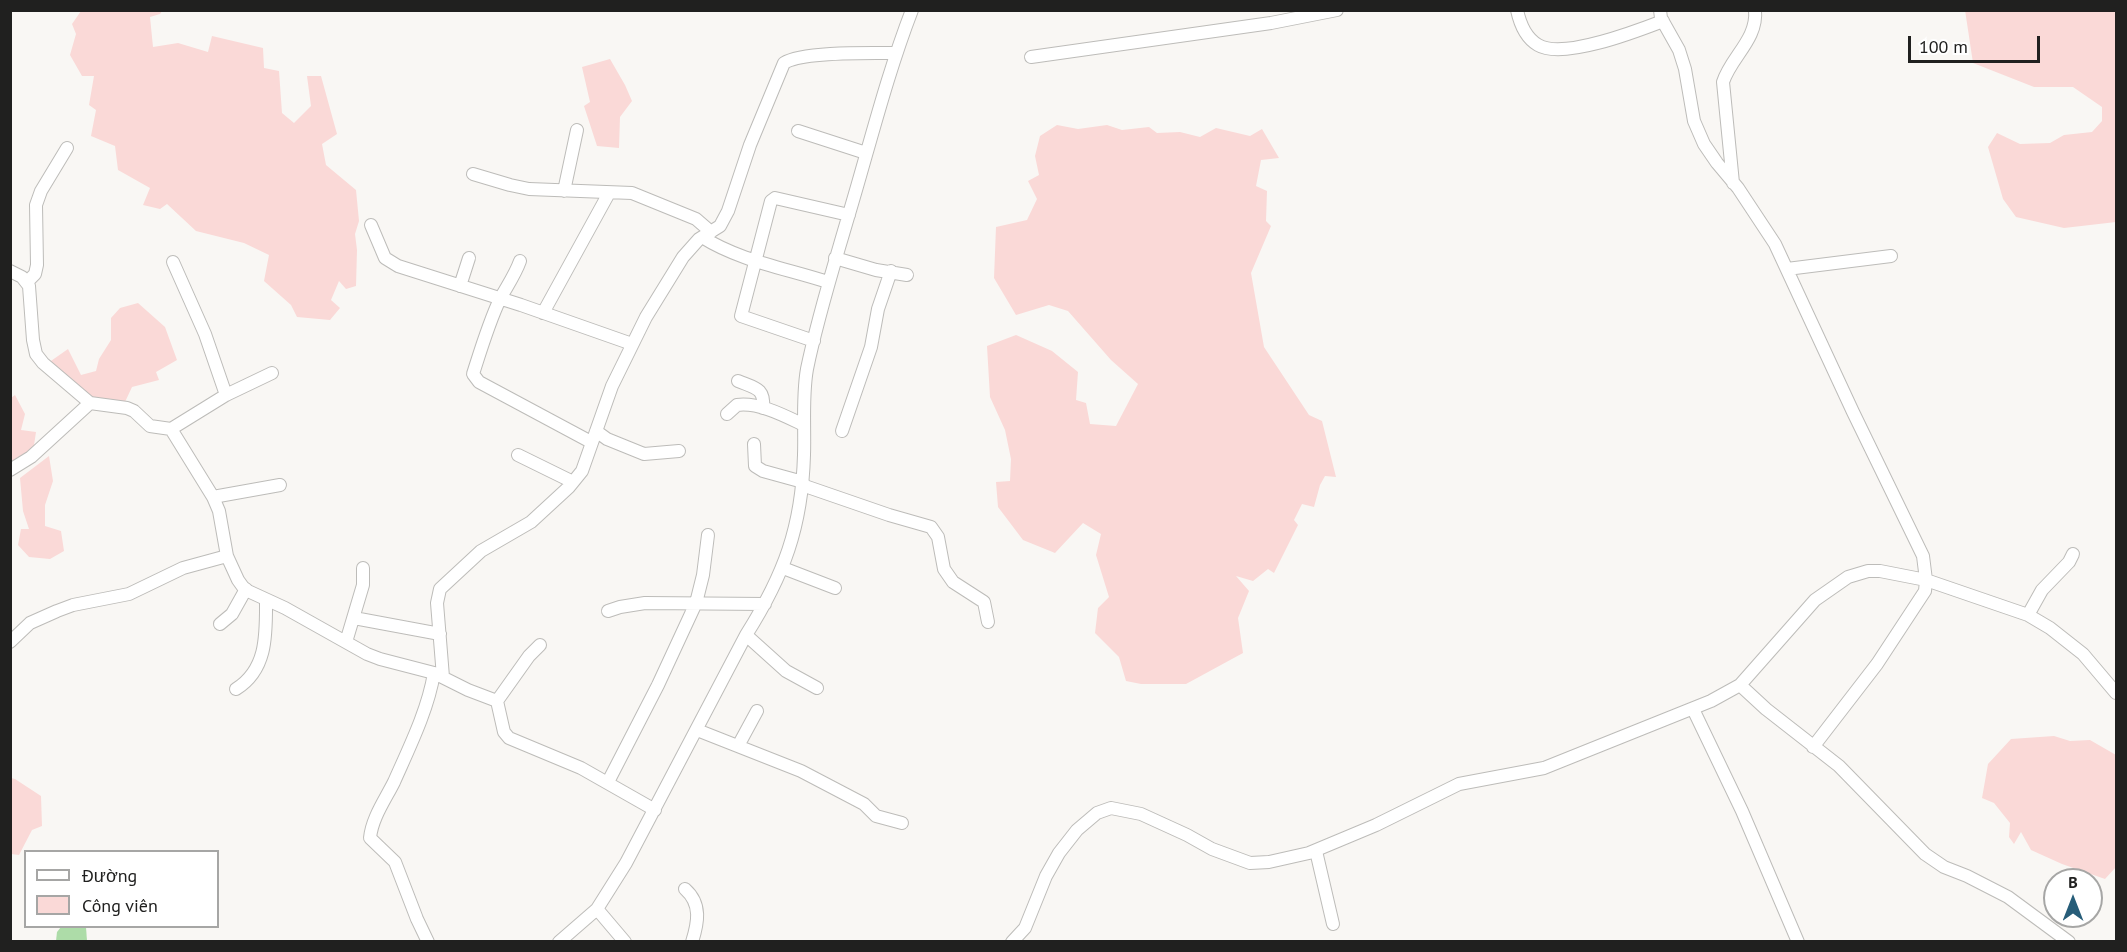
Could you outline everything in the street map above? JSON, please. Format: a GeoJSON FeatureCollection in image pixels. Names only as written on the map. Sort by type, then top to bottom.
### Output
{"type":"FeatureCollection","features":[{"type":"Feature","properties":{"kind":"street"},"geometry":{"type":"LineString","coordinates":[[559,942],[597,909],[626,863],[783,568],[792,538],[802,483],[807,372],[814,341],[828,282],[866,153],[896,53],[912,10]]}},
{"type":"Feature","properties":{"kind":"street"},"geometry":{"type":"LineString","coordinates":[[1031,57],[1260,24],[1337,10]]}},
{"type":"Feature","properties":{"kind":"street"},"geometry":{"type":"LineString","coordinates":[[1517,10],[1531,40],[1543,47],[1554,48],[1599,44],[1661,16],[1679,50],[1685,69],[1694,121],[1704,144],[1775,244],[1923,556],[1925,591],[1877,664],[1813,747]]}},
{"type":"Feature","properties":{"kind":"street"},"geometry":{"type":"LineString","coordinates":[[1733,183],[1723,82],[1726,72],[1750,37],[1755,10]]}},
{"type":"Feature","properties":{"kind":"street"},"geometry":{"type":"LineString","coordinates":[[428,942],[395,862],[370,838],[375,820],[439,675],[440,634],[437,603],[440,589],[481,551],[531,522],[582,471],[612,386],[632,344],[673,272],[695,243],[720,226],[728,211],[750,145],[784,63],[798,58],[829,55],[896,53]]}},
{"type":"Feature","properties":{"kind":"street"},"geometry":{"type":"LineString","coordinates":[[564,191],[577,130]]}},
{"type":"Feature","properties":{"kind":"street"},"geometry":{"type":"LineString","coordinates":[[798,131],[866,153]]}},
{"type":"Feature","properties":{"kind":"street"},"geometry":{"type":"LineString","coordinates":[[27,282],[34,274],[37,265],[36,205],[41,191],[67,148]]}},
{"type":"Feature","properties":{"kind":"street"},"geometry":{"type":"LineString","coordinates":[[473,174],[510,185],[564,191],[625,192],[644,197],[696,219],[707,235],[722,250],[828,282]]}},
{"type":"Feature","properties":{"kind":"street"},"geometry":{"type":"LineString","coordinates":[[543,313],[609,193]]}},
{"type":"Feature","properties":{"kind":"street"},"geometry":{"type":"LineString","coordinates":[[814,341],[741,316],[755,261],[773,198],[849,215]]}},
{"type":"Feature","properties":{"kind":"street"},"geometry":{"type":"LineString","coordinates":[[371,225],[380,249],[389,262],[632,344]]}},
{"type":"Feature","properties":{"kind":"street"},"geometry":{"type":"LineString","coordinates":[[1787,269],[1892,256]]}},
{"type":"Feature","properties":{"kind":"street"},"geometry":{"type":"LineString","coordinates":[[460,286],[469,258]]}},
{"type":"Feature","properties":{"kind":"street"},"geometry":{"type":"LineString","coordinates":[[835,258],[876,270],[907,275]]}},
{"type":"Feature","properties":{"kind":"street"},"geometry":{"type":"LineString","coordinates":[[520,261],[515,275],[500,299],[473,374],[474,377],[479,382],[593,437],[607,439],[644,454],[679,451]]}},
{"type":"Feature","properties":{"kind":"street"},"geometry":{"type":"LineString","coordinates":[[173,262],[201,325],[226,395]]}},
{"type":"Feature","properties":{"kind":"street"},"geometry":{"type":"LineString","coordinates":[[10,271],[22,277],[31,292],[31,318],[36,354],[57,377],[90,403],[127,408],[134,411],[150,426],[171,429],[226,395],[272,373]]}},
{"type":"Feature","properties":{"kind":"street"},"geometry":{"type":"LineString","coordinates":[[842,430],[871,347],[878,309],[891,271]]}},
{"type":"Feature","properties":{"kind":"street"},"geometry":{"type":"LineString","coordinates":[[738,381],[762,392],[763,408]]}},
{"type":"Feature","properties":{"kind":"street"},"geometry":{"type":"LineString","coordinates":[[10,470],[31,457],[90,403]]}},
{"type":"Feature","properties":{"kind":"street"},"geometry":{"type":"LineString","coordinates":[[727,414],[737,405],[747,404],[804,425]]}},
{"type":"Feature","properties":{"kind":"street"},"geometry":{"type":"LineString","coordinates":[[171,429],[213,497],[223,526],[227,556],[238,580],[246,589],[380,659],[439,675],[468,690],[497,701]]}},
{"type":"Feature","properties":{"kind":"street"},"geometry":{"type":"LineString","coordinates":[[754,444],[755,466],[763,471],[897,518],[931,527],[938,537],[944,569],[953,582],[984,602],[987,622]]}},
{"type":"Feature","properties":{"kind":"street"},"geometry":{"type":"LineString","coordinates":[[518,455],[573,482]]}},
{"type":"Feature","properties":{"kind":"street"},"geometry":{"type":"LineString","coordinates":[[213,497],[280,485]]}},
{"type":"Feature","properties":{"kind":"street"},"geometry":{"type":"LineString","coordinates":[[608,782],[658,685],[696,603],[703,575],[708,535]]}},
{"type":"Feature","properties":{"kind":"street"},"geometry":{"type":"LineString","coordinates":[[2028,615],[2042,590],[2069,562],[2073,554]]}},
{"type":"Feature","properties":{"kind":"street"},"geometry":{"type":"LineString","coordinates":[[10,642],[30,623],[57,610],[129,594],[192,564],[227,556]]}},
{"type":"Feature","properties":{"kind":"street"},"geometry":{"type":"LineString","coordinates":[[346,642],[363,585],[363,568]]}},
{"type":"Feature","properties":{"kind":"street"},"geometry":{"type":"LineString","coordinates":[[783,568],[835,588]]}},
{"type":"Feature","properties":{"kind":"street"},"geometry":{"type":"LineString","coordinates":[[1012,942],[1025,928],[1046,876],[1059,853],[1086,821],[1104,810],[1120,808],[1141,814],[1212,849],[1250,863],[1269,862],[1316,851],[1376,825],[1459,784],[1544,768],[1693,709],[1740,685],[1815,600],[1848,577],[1868,571],[1880,571],[1926,580],[2028,615],[2050,628],[2083,654],[2116,693]]}},
{"type":"Feature","properties":{"kind":"street"},"geometry":{"type":"LineString","coordinates":[[220,624],[232,614],[246,589]]}},
{"type":"Feature","properties":{"kind":"street"},"geometry":{"type":"LineString","coordinates":[[236,689],[253,673],[263,655],[266,641],[266,600]]}},
{"type":"Feature","properties":{"kind":"street"},"geometry":{"type":"LineString","coordinates":[[608,611],[645,603],[765,604]]}},
{"type":"Feature","properties":{"kind":"street"},"geometry":{"type":"LineString","coordinates":[[354,618],[440,634]]}},
{"type":"Feature","properties":{"kind":"street"},"geometry":{"type":"LineString","coordinates":[[746,634],[786,671],[817,688]]}},
{"type":"Feature","properties":{"kind":"street"},"geometry":{"type":"LineString","coordinates":[[540,645],[529,656],[497,701],[504,732],[509,738],[608,782],[655,810]]}},
{"type":"Feature","properties":{"kind":"street"},"geometry":{"type":"LineString","coordinates":[[1740,685],[1766,709],[1839,766],[1930,858],[2008,897],[2069,942]]}},
{"type":"Feature","properties":{"kind":"street"},"geometry":{"type":"LineString","coordinates":[[1693,709],[1742,811],[1798,942]]}},
{"type":"Feature","properties":{"kind":"street"},"geometry":{"type":"LineString","coordinates":[[738,746],[757,711]]}},
{"type":"Feature","properties":{"kind":"street"},"geometry":{"type":"LineString","coordinates":[[697,730],[801,771],[864,804],[876,816],[902,823]]}},
{"type":"Feature","properties":{"kind":"street"},"geometry":{"type":"LineString","coordinates":[[1316,851],[1333,924]]}},
{"type":"Feature","properties":{"kind":"street"},"geometry":{"type":"LineString","coordinates":[[685,889],[691,896],[698,918],[692,942]]}},
{"type":"Feature","properties":{"kind":"street"},"geometry":{"type":"LineString","coordinates":[[597,909],[625,942]]}},
{"type":"Feature","properties":{"kind":"green space"},"geometry":{"type":"Polygon","coordinates":[[[1965,10],[2116,11],[2116,222],[2064,228],[2016,217],[2003,199],[1988,147],[1997,133],[2020,144],[2050,143],[2064,135],[2092,132],[2102,121],[2102,107],[2073,87],[2034,87],[1973,63],[1965,10]]]}},
{"type":"Feature","properties":{"kind":"green space"},"geometry":{"type":"Polygon","coordinates":[[[81,11],[162,11],[150,17],[153,47],[178,43],[208,52],[212,36],[263,48],[264,68],[279,71],[282,113],[294,123],[311,106],[307,76],[321,76],[337,134],[322,144],[326,165],[356,190],[359,221],[355,234],[356,286],[346,289],[339,281],[331,300],[340,308],[330,320],[297,317],[291,305],[264,281],[269,255],[244,243],[196,231],[167,204],[160,209],[143,205],[150,188],[118,170],[115,146],[91,136],[96,110],[89,105],[94,76],[82,76],[70,55],[76,34],[72,24],[81,11]]]}},
{"type":"Feature","properties":{"kind":"green space"},"geometry":{"type":"Polygon","coordinates":[[[610,59],[632,101],[620,117],[619,148],[597,146],[584,106],[590,102],[582,67],[610,59]]]}},
{"type":"Feature","properties":{"kind":"green space"},"geometry":{"type":"Polygon","coordinates":[[[1057,125],[1078,129],[1107,125],[1122,130],[1149,127],[1157,133],[1180,132],[1200,137],[1216,128],[1250,136],[1262,129],[1279,158],[1261,160],[1256,186],[1267,191],[1266,221],[1271,226],[1251,273],[1264,347],[1309,415],[1322,421],[1336,477],[1325,476],[1314,507],[1302,504],[1294,520],[1298,525],[1274,573],[1268,569],[1253,581],[1236,576],[1249,591],[1238,618],[1243,653],[1186,684],[1141,684],[1126,681],[1119,657],[1095,633],[1098,608],[1109,597],[1096,555],[1101,534],[1083,523],[1055,553],[1023,540],[998,507],[996,482],[1010,481],[1011,459],[1005,430],[990,397],[987,346],[1016,335],[1052,351],[1078,372],[1076,400],[1086,403],[1090,424],[1116,426],[1138,384],[1111,360],[1068,311],[1049,305],[1016,315],[994,278],[996,227],[1027,220],[1037,199],[1028,181],[1039,175],[1035,156],[1040,136],[1057,125]]]}},
{"type":"Feature","properties":{"kind":"green space"},"geometry":{"type":"Polygon","coordinates":[[[138,303],[165,327],[177,360],[156,372],[159,380],[132,387],[125,402],[92,399],[48,363],[68,349],[81,375],[96,371],[99,359],[111,340],[111,318],[120,308],[138,303]]]}},
{"type":"Feature","properties":{"kind":"green space"},"geometry":{"type":"Polygon","coordinates":[[[15,395],[25,414],[21,430],[36,432],[33,452],[11,464],[11,398],[15,395]]]}},
{"type":"Feature","properties":{"kind":"green space"},"geometry":{"type":"Polygon","coordinates":[[[49,456],[53,481],[45,505],[45,526],[61,531],[64,551],[50,559],[29,557],[18,545],[21,529],[29,529],[23,511],[20,478],[49,456]]]}},
{"type":"Feature","properties":{"kind":"green space"},"geometry":{"type":"Polygon","coordinates":[[[2054,736],[2070,741],[2090,740],[2116,755],[2116,867],[2105,879],[2103,878],[2103,868],[2073,868],[2031,850],[2021,832],[2014,844],[2009,837],[2010,823],[1994,803],[1982,798],[1988,764],[2011,739],[2054,736]]]}},
{"type":"Feature","properties":{"kind":"green space"},"geometry":{"type":"Polygon","coordinates":[[[11,778],[41,796],[42,826],[32,830],[19,855],[11,854],[11,778]]]}},
{"type":"Feature","properties":{"kind":"shaded area"},"geometry":{"type":"Polygon","coordinates":[[[60,928],[86,928],[87,941],[56,941],[57,932],[60,928]]]}}]}
